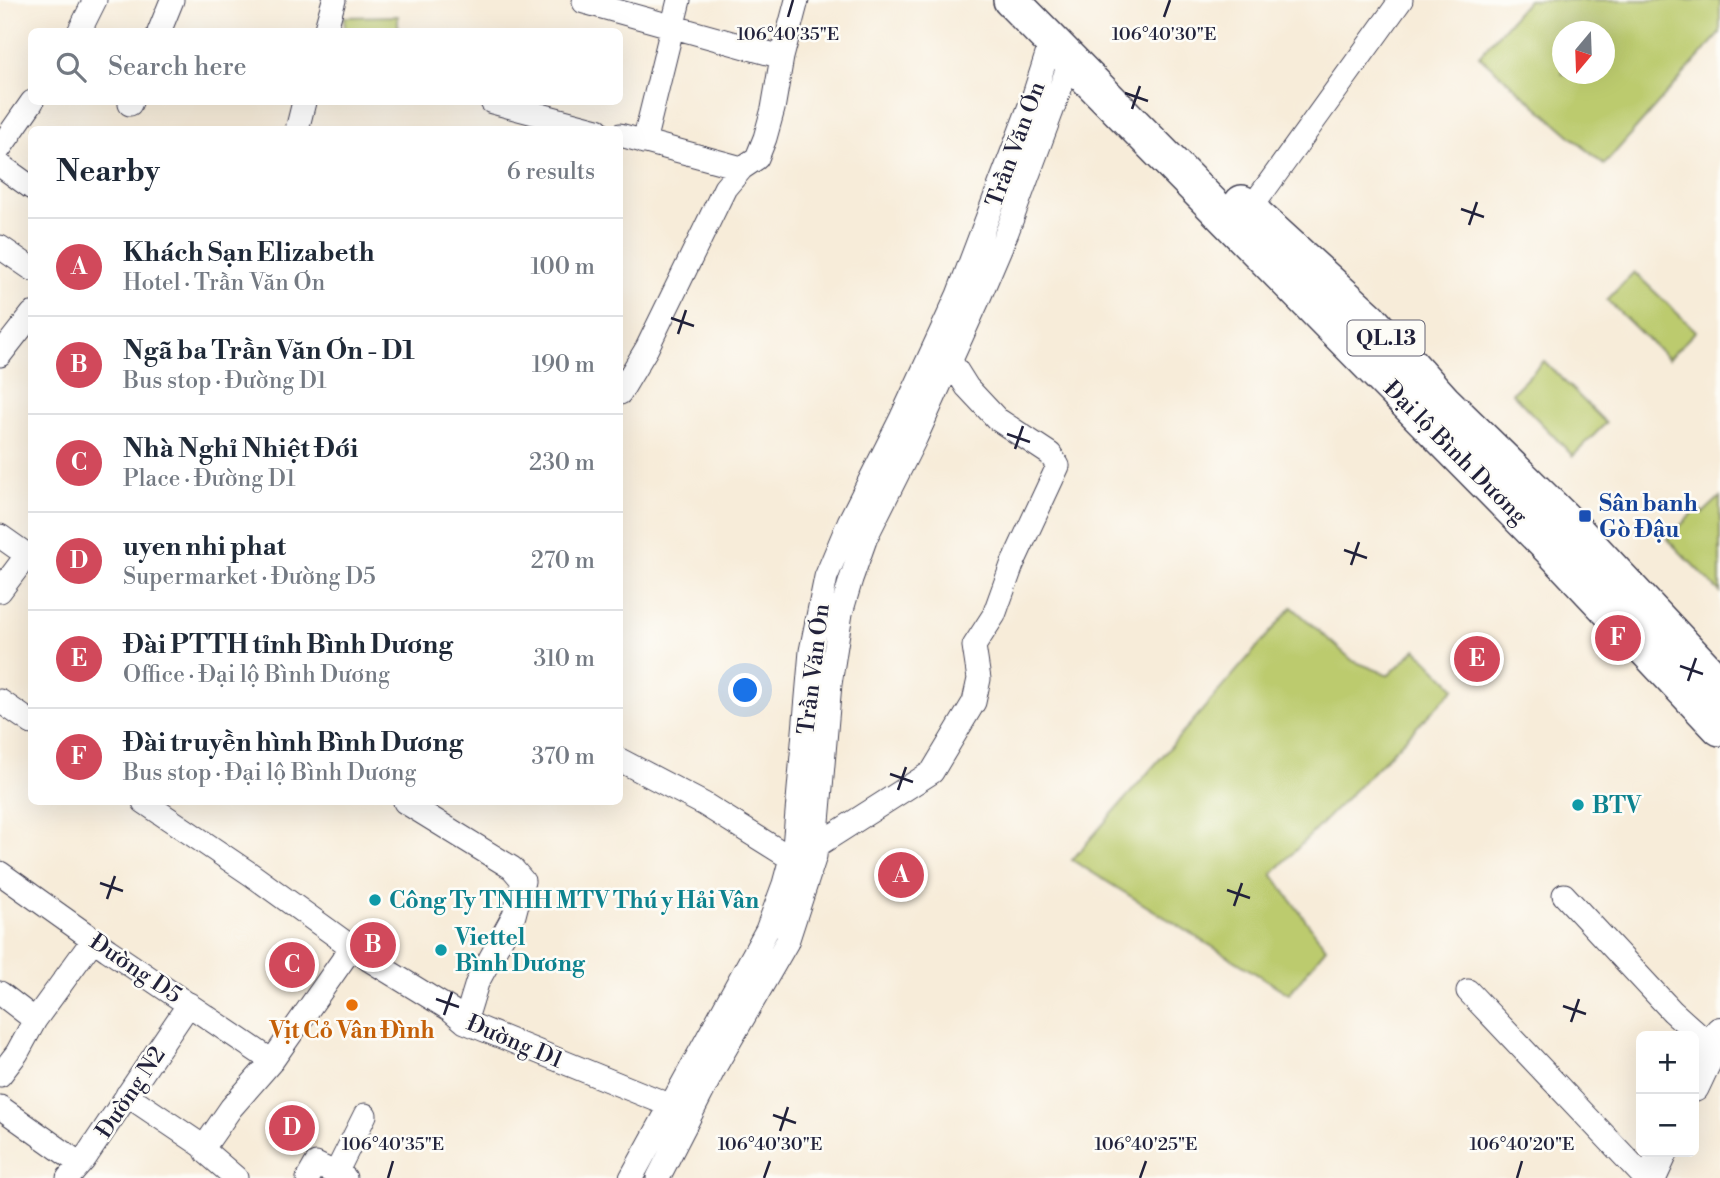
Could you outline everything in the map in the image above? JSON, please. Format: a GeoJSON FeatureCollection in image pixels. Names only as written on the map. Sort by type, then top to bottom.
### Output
{"type":"FeatureCollection","features":[{"type":"Feature","properties":{"kind":"highway","name":"Đại lộ Bình Dương"},"geometry":{"type":"LineString","coordinates":[[1011,0],[1551,549],[1720,728]]}},
{"type":"Feature","properties":{"kind":"highway","name":"Đại lộ Bình Dương"},"geometry":{"type":"LineString","coordinates":[[1042,0],[1249,211],[1369,319],[1443,401],[1575,530],[1720,685]]}},
{"type":"Feature","properties":{"kind":"main road"},"geometry":{"type":"LineString","coordinates":[[1699,1076],[1716,1040]]}},
{"type":"Feature","properties":{"kind":"main road"},"geometry":{"type":"LineString","coordinates":[[1651,1178],[1661,1157]]}},
{"type":"Feature","properties":{"kind":"street"},"geometry":{"type":"LineString","coordinates":[[81,28],[95,0]]}},
{"type":"Feature","properties":{"kind":"street"},"geometry":{"type":"LineString","coordinates":[[161,28],[172,0]]}},
{"type":"Feature","properties":{"kind":"street"},"geometry":{"type":"LineString","coordinates":[[326,28],[334,0]]}},
{"type":"Feature","properties":{"kind":"street"},"geometry":{"type":"LineString","coordinates":[[643,142],[679,0]]}},
{"type":"Feature","properties":{"kind":"street"},"geometry":{"type":"LineString","coordinates":[[623,388],[647,348],[725,188],[742,168],[757,158],[773,109],[782,57],[797,0]]}},
{"type":"Feature","properties":{"kind":"street"},"geometry":{"type":"LineString","coordinates":[[1249,211],[1401,0]]}},
{"type":"Feature","properties":{"kind":"street"},"geometry":{"type":"LineString","coordinates":[[584,2],[782,57]]}},
{"type":"Feature","properties":{"kind":"street","name":"Trần Văn Ơn"},"geometry":{"type":"LineString","coordinates":[[631,1178],[681,1109],[787,942],[804,895],[817,846],[830,684],[841,613],[866,537],[915,437],[988,218],[1034,95],[1060,52]]}},
{"type":"Feature","properties":{"kind":"street"},"geometry":{"type":"LineString","coordinates":[[0,148],[30,105]]}},
{"type":"Feature","properties":{"kind":"street"},"geometry":{"type":"LineString","coordinates":[[298,126],[303,105]]}},
{"type":"Feature","properties":{"kind":"street"},"geometry":{"type":"LineString","coordinates":[[499,105],[540,122],[569,126]]}},
{"type":"Feature","properties":{"kind":"street"},"geometry":{"type":"LineString","coordinates":[[623,136],[742,168]]}},
{"type":"Feature","properties":{"kind":"street"},"geometry":{"type":"LineString","coordinates":[[0,165],[28,185]]}},
{"type":"Feature","properties":{"kind":"street"},"geometry":{"type":"LineString","coordinates":[[0,247],[28,266]]}},
{"type":"Feature","properties":{"kind":"street"},"geometry":{"type":"LineString","coordinates":[[0,355],[28,319]]}},
{"type":"Feature","properties":{"kind":"street"},"geometry":{"type":"LineString","coordinates":[[817,846],[932,772],[974,702],[979,679],[974,646],[994,615],[1012,565],[1058,466],[1051,454],[997,419],[942,355]]}},
{"type":"Feature","properties":{"kind":"street","name":"Trần Văn Ơn"},"geometry":{"type":"LineString","coordinates":[[658,1178],[681,1109],[761,944],[792,859],[813,639],[826,577],[849,522],[942,355]]}},
{"type":"Feature","properties":{"kind":"street"},"geometry":{"type":"LineString","coordinates":[[0,536],[28,553]]}},
{"type":"Feature","properties":{"kind":"street"},"geometry":{"type":"LineString","coordinates":[[0,591],[28,556]]}},
{"type":"Feature","properties":{"kind":"street"},"geometry":{"type":"LineString","coordinates":[[0,701],[28,720]]}},
{"type":"Feature","properties":{"kind":"street"},"geometry":{"type":"LineString","coordinates":[[623,762],[704,804],[792,859]]}},
{"type":"Feature","properties":{"kind":"street","name":"Đường D1"},"geometry":{"type":"LineString","coordinates":[[154,805],[352,947],[466,1022],[681,1109]]}},
{"type":"Feature","properties":{"kind":"street"},"geometry":{"type":"LineString","coordinates":[[410,805],[512,868],[523,881],[514,915],[477,983],[466,1022]]}},
{"type":"Feature","properties":{"kind":"street","name":"Đường D5"},"geometry":{"type":"LineString","coordinates":[[0,873],[272,1062]]}},
{"type":"Feature","properties":{"kind":"street"},"geometry":{"type":"LineString","coordinates":[[1564,895],[1672,1011],[1716,1040]]}},
{"type":"Feature","properties":{"kind":"street"},"geometry":{"type":"LineString","coordinates":[[0,1075],[17,1053],[35,1020],[93,940]]}},
{"type":"Feature","properties":{"kind":"street"},"geometry":{"type":"LineString","coordinates":[[204,1147],[231,1108],[272,1062],[352,947]]}},
{"type":"Feature","properties":{"kind":"street"},"geometry":{"type":"LineString","coordinates":[[1468,991],[1645,1178]]}},
{"type":"Feature","properties":{"kind":"street"},"geometry":{"type":"LineString","coordinates":[[0,993],[35,1020]]}},
{"type":"Feature","properties":{"kind":"street","name":"Đường N2"},"geometry":{"type":"LineString","coordinates":[[74,1171],[189,1004]]}},
{"type":"Feature","properties":{"kind":"street"},"geometry":{"type":"LineString","coordinates":[[128,1095],[204,1147],[207,1153],[236,1178]]}},
{"type":"Feature","properties":{"kind":"street"},"geometry":{"type":"LineString","coordinates":[[0,1107],[74,1171]]}},
{"type":"Feature","properties":{"kind":"street"},"geometry":{"type":"LineString","coordinates":[[309,1178],[316,1164],[341,1175],[365,1115]]}},
{"type":"Feature","properties":{"kind":"green space"},"geometry":{"type":"Polygon","coordinates":[[[1528,0],[1720,0],[1720,33],[1604,165],[1479,56],[1528,0]]]}},
{"type":"Feature","properties":{"kind":"green space"},"geometry":{"type":"Polygon","coordinates":[[[398,16],[398,28],[345,28],[344,17],[398,16]]]}},
{"type":"Feature","properties":{"kind":"green space"},"geometry":{"type":"Polygon","coordinates":[[[1634,272],[1696,331],[1668,359],[1607,300],[1634,272]]]}},
{"type":"Feature","properties":{"kind":"green space"},"geometry":{"type":"Polygon","coordinates":[[[1544,361],[1606,423],[1573,456],[1512,393],[1544,361]]]}},
{"type":"Feature","properties":{"kind":"green space"},"geometry":{"type":"Polygon","coordinates":[[[1720,497],[1720,592],[1667,539],[1698,508],[1703,513],[1720,497]]]}},
{"type":"Feature","properties":{"kind":"green space"},"geometry":{"type":"Polygon","coordinates":[[[1292,607],[1353,661],[1389,675],[1416,649],[1455,688],[1272,874],[1326,948],[1289,994],[1072,860],[1292,607]]]}},
{"type":"Feature","properties":{"kind":"place","name":"Sân banh Gò Đậu"},"geometry":{"type":"Point","coordinates":[1585,516]}},
{"type":"Feature","properties":{"kind":"place","name":"Đài truyền hình Bình Dương"},"geometry":{"type":"Point","coordinates":[1618,638]}},
{"type":"Feature","properties":{"kind":"place","name":"Đài PTTH tỉnh Bình Dương"},"geometry":{"type":"Point","coordinates":[1477,659]}},
{"type":"Feature","properties":{"kind":"place","name":"BTV"},"geometry":{"type":"Point","coordinates":[1578,805]}},
{"type":"Feature","properties":{"kind":"place","name":"Khách Sạn Elizabeth"},"geometry":{"type":"Point","coordinates":[901,875]}},
{"type":"Feature","properties":{"kind":"place","name":"Công Ty TNHH MTV Thú y Hải Vân"},"geometry":{"type":"Point","coordinates":[375,900]}},
{"type":"Feature","properties":{"kind":"place","name":"Ngã ba Trần Văn Ơn - D1"},"geometry":{"type":"Point","coordinates":[373,945]}},
{"type":"Feature","properties":{"kind":"place","name":"Viettel Bình Dương"},"geometry":{"type":"Point","coordinates":[441,950]}},
{"type":"Feature","properties":{"kind":"place","name":"Nhà Nghỉ Nhiệt Đới"},"geometry":{"type":"Point","coordinates":[292,965]}},
{"type":"Feature","properties":{"kind":"place","name":"Vịt Cỏ Vân Đình"},"geometry":{"type":"Point","coordinates":[352,1005]}},
{"type":"Feature","properties":{"kind":"place","name":"uyen nhi phat"},"geometry":{"type":"Point","coordinates":[292,1128]}}]}
